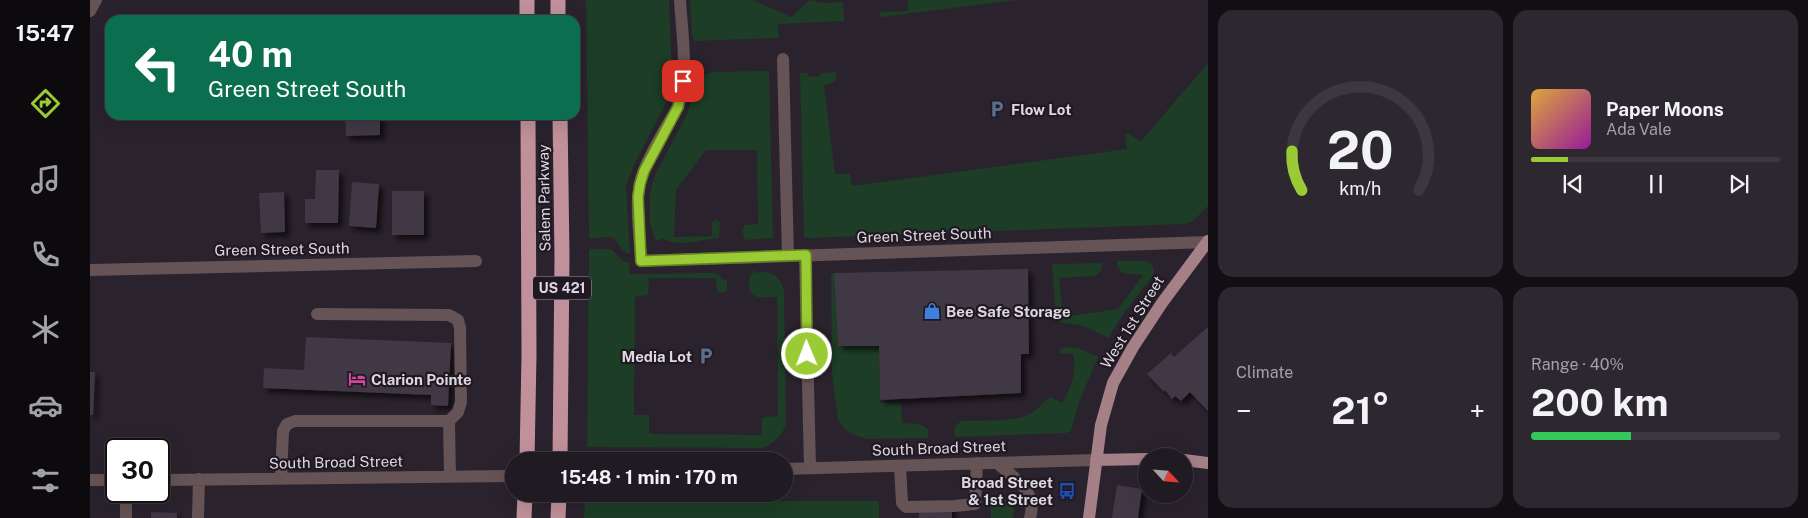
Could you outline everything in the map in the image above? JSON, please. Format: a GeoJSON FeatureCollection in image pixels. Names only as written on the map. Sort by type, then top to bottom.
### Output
{"type":"FeatureCollection","features":[{"type":"Feature","properties":{"kind":"highway"},"geometry":{"type":"LineString","coordinates":[[526,0],[527,15]]}},
{"type":"Feature","properties":{"kind":"highway"},"geometry":{"type":"LineString","coordinates":[[558,0],[558,15]]}},
{"type":"Feature","properties":{"kind":"highway","name":"Salem Parkway"},"geometry":{"type":"LineString","coordinates":[[527,452],[529,325],[528,120]]}},
{"type":"Feature","properties":{"kind":"highway","name":"Salem Parkway"},"geometry":{"type":"LineString","coordinates":[[560,120],[562,256],[560,452]]}},
{"type":"Feature","properties":{"kind":"highway"},"geometry":{"type":"LineString","coordinates":[[524,518],[525,502]]}},
{"type":"Feature","properties":{"kind":"highway"},"geometry":{"type":"LineString","coordinates":[[558,518],[559,502]]}},
{"type":"Feature","properties":{"kind":"main road","name":"West 1st Street"},"geometry":{"type":"LineString","coordinates":[[1088,518],[1103,412],[1113,383],[1162,303],[1208,242]]}},
{"type":"Feature","properties":{"kind":"main road"},"geometry":{"type":"LineString","coordinates":[[1096,460],[1138,458]]}},
{"type":"Feature","properties":{"kind":"main road"},"geometry":{"type":"LineString","coordinates":[[1193,461],[1208,463]]}},
{"type":"Feature","properties":{"kind":"street"},"geometry":{"type":"LineString","coordinates":[[90,11],[96,0]]}},
{"type":"Feature","properties":{"kind":"street","name":"Green Street South"},"geometry":{"type":"LineString","coordinates":[[680,0],[683,73],[681,96],[678,107],[644,171],[640,184],[638,197],[641,261],[1208,242]]}},
{"type":"Feature","properties":{"kind":"street"},"geometry":{"type":"LineString","coordinates":[[783,59],[788,256]]}},
{"type":"Feature","properties":{"kind":"street"},"geometry":{"type":"LineString","coordinates":[[806,255],[810,468]]}},
{"type":"Feature","properties":{"kind":"street","name":"Green Street South"},"geometry":{"type":"LineString","coordinates":[[90,270],[476,261]]}},
{"type":"Feature","properties":{"kind":"street"},"geometry":{"type":"LineString","coordinates":[[282,478],[283,431],[287,424],[295,421],[449,421],[458,412],[461,402],[460,328],[458,320],[449,315],[317,314]]}},
{"type":"Feature","properties":{"kind":"street"},"geometry":{"type":"LineString","coordinates":[[449,421],[450,477]]}},
{"type":"Feature","properties":{"kind":"street","name":"South Broad Street"},"geometry":{"type":"LineString","coordinates":[[793,469],[1096,460]]}},
{"type":"Feature","properties":{"kind":"street"},"geometry":{"type":"LineString","coordinates":[[900,466],[902,503],[906,507],[954,506],[975,504],[976,463]]}},
{"type":"Feature","properties":{"kind":"street"},"geometry":{"type":"LineString","coordinates":[[997,463],[1028,492],[1033,504],[1030,518]]}},
{"type":"Feature","properties":{"kind":"street","name":"South Broad Street"},"geometry":{"type":"LineString","coordinates":[[170,480],[505,476]]}},
{"type":"Feature","properties":{"kind":"street"},"geometry":{"type":"LineString","coordinates":[[198,518],[199,479]]}},
{"type":"Feature","properties":{"kind":"street"},"geometry":{"type":"LineString","coordinates":[[90,480],[105,480]]}},
{"type":"Feature","properties":{"kind":"street"},"geometry":{"type":"LineString","coordinates":[[126,503],[126,518]]}},
{"type":"Feature","properties":{"kind":"green space"},"geometry":{"type":"Polygon","coordinates":[[[586,0],[669,0],[672,76],[668,99],[635,163],[626,185],[630,254],[623,251],[614,238],[589,239],[586,0]]]}},
{"type":"Feature","properties":{"kind":"green space"},"geometry":{"type":"Polygon","coordinates":[[[690,0],[753,0],[791,17],[810,0],[821,3],[843,2],[844,21],[778,24],[779,38],[694,41],[690,0]]]}},
{"type":"Feature","properties":{"kind":"green space"},"geometry":{"type":"Polygon","coordinates":[[[908,0],[1016,0],[880,17],[880,12],[908,11],[908,0]]]}},
{"type":"Feature","properties":{"kind":"green space"},"geometry":{"type":"Polygon","coordinates":[[[1208,63],[1208,206],[1192,222],[1184,224],[804,237],[800,73],[808,73],[809,77],[820,76],[820,73],[835,72],[837,74],[835,82],[824,86],[835,174],[850,174],[852,186],[1127,149],[1125,135],[1129,133],[1140,142],[1208,63]]]}},
{"type":"Feature","properties":{"kind":"green space"},"geometry":{"type":"Polygon","coordinates":[[[769,71],[773,238],[745,240],[742,230],[745,225],[758,224],[757,150],[706,150],[676,190],[674,237],[712,236],[712,222],[716,219],[720,223],[719,238],[682,243],[661,238],[658,241],[654,237],[650,223],[652,184],[687,114],[699,77],[713,72],[769,71]]]}},
{"type":"Feature","properties":{"kind":"green space"},"geometry":{"type":"Polygon","coordinates":[[[589,249],[611,249],[623,261],[629,263],[630,274],[715,273],[720,275],[722,279],[727,280],[727,291],[722,293],[717,291],[716,278],[649,278],[648,295],[635,297],[634,415],[649,415],[649,434],[762,435],[762,420],[764,417],[778,416],[777,297],[755,296],[752,294],[749,285],[750,277],[754,270],[757,273],[767,272],[779,279],[784,292],[786,425],[777,439],[770,445],[762,448],[587,447],[589,249]]]}},
{"type":"Feature","properties":{"kind":"green space"},"geometry":{"type":"Polygon","coordinates":[[[1117,261],[1146,261],[1154,269],[1154,274],[1124,313],[1108,338],[1084,326],[1056,320],[1052,264],[1102,263],[1102,270],[1095,276],[1059,278],[1063,317],[1118,309],[1143,275],[1122,273],[1117,266],[1117,261]]]}},
{"type":"Feature","properties":{"kind":"green space"},"geometry":{"type":"Polygon","coordinates":[[[834,273],[838,346],[879,346],[880,403],[901,403],[902,423],[920,424],[928,429],[928,438],[867,439],[851,434],[838,420],[832,373],[831,275],[834,273]]]}},
{"type":"Feature","properties":{"kind":"green space"},"geometry":{"type":"Polygon","coordinates":[[[1064,347],[1078,348],[1098,357],[1079,402],[1071,431],[1066,433],[955,437],[955,426],[961,421],[1006,420],[1023,417],[1033,412],[1051,397],[1062,403],[1074,373],[1073,354],[1059,353],[1064,347]]]}},
{"type":"Feature","properties":{"kind":"green space"},"geometry":{"type":"Polygon","coordinates":[[[1006,499],[1014,507],[1013,518],[991,518],[990,501],[1006,499]]]}},
{"type":"Feature","properties":{"kind":"green space"},"geometry":{"type":"Polygon","coordinates":[[[879,501],[879,518],[584,518],[585,502],[879,501]]]}},
{"type":"Feature","properties":{"kind":"building"},"geometry":{"type":"Polygon","coordinates":[[[345,120],[380,120],[380,135],[346,136],[345,120]]]}},
{"type":"Feature","properties":{"kind":"building"},"geometry":{"type":"Polygon","coordinates":[[[316,170],[339,170],[338,223],[305,223],[305,199],[315,199],[316,170]]]}},
{"type":"Feature","properties":{"kind":"building"},"geometry":{"type":"Polygon","coordinates":[[[352,182],[379,184],[376,228],[349,226],[352,182]]]}},
{"type":"Feature","properties":{"kind":"building"},"geometry":{"type":"Polygon","coordinates":[[[392,191],[424,191],[424,235],[392,235],[392,191]]]}},
{"type":"Feature","properties":{"kind":"building"},"geometry":{"type":"Polygon","coordinates":[[[284,192],[285,232],[261,233],[259,193],[284,192]]]}},
{"type":"Feature","properties":{"kind":"building","name":"Bee Safe Storage"},"geometry":{"type":"Polygon","coordinates":[[[1028,269],[1029,354],[1021,354],[1021,393],[880,400],[879,346],[838,346],[834,273],[1028,269]]]}},
{"type":"Feature","properties":{"kind":"building"},"geometry":{"type":"Polygon","coordinates":[[[1208,327],[1208,411],[1190,392],[1181,401],[1175,396],[1172,399],[1147,374],[1171,353],[1174,357],[1208,327]]]}},
{"type":"Feature","properties":{"kind":"building","name":"Clarion Pointe"},"geometry":{"type":"Polygon","coordinates":[[[306,337],[451,343],[448,406],[431,405],[431,395],[263,388],[264,368],[304,370],[306,337]]]}},
{"type":"Feature","properties":{"kind":"building"},"geometry":{"type":"Polygon","coordinates":[[[90,372],[95,372],[93,415],[90,415],[90,372]]]}},
{"type":"Feature","properties":{"kind":"building"},"geometry":{"type":"Polygon","coordinates":[[[1117,485],[1138,488],[1138,503],[1140,503],[1138,518],[1112,518],[1117,485]]]}},
{"type":"Feature","properties":{"kind":"building"},"geometry":{"type":"Polygon","coordinates":[[[952,504],[952,518],[919,518],[919,505],[952,504]]]}},
{"type":"Feature","properties":{"kind":"building"},"geometry":{"type":"Polygon","coordinates":[[[151,512],[177,513],[177,518],[151,518],[151,512]]]}},
{"type":"Feature","properties":{"kind":"place","name":"Flow Lot"},"geometry":{"type":"Point","coordinates":[997,109]}},
{"type":"Feature","properties":{"kind":"place","name":"Bee Safe Storage"},"geometry":{"type":"Point","coordinates":[932,311]}},
{"type":"Feature","properties":{"kind":"place","name":"Media Lot"},"geometry":{"type":"Point","coordinates":[706,356]}},
{"type":"Feature","properties":{"kind":"place","name":"Clarion Pointe"},"geometry":{"type":"Point","coordinates":[357,379]}},
{"type":"Feature","properties":{"kind":"place","name":"Broad Street & 1st Street"},"geometry":{"type":"Point","coordinates":[1067,491]}},
{"type":"Feature","properties":{"kind":"route"},"geometry":{"type":"LineString","coordinates":[[683,81],[678,107],[644,171],[640,184],[638,197],[641,261],[806,255],[807,354]]}}]}
